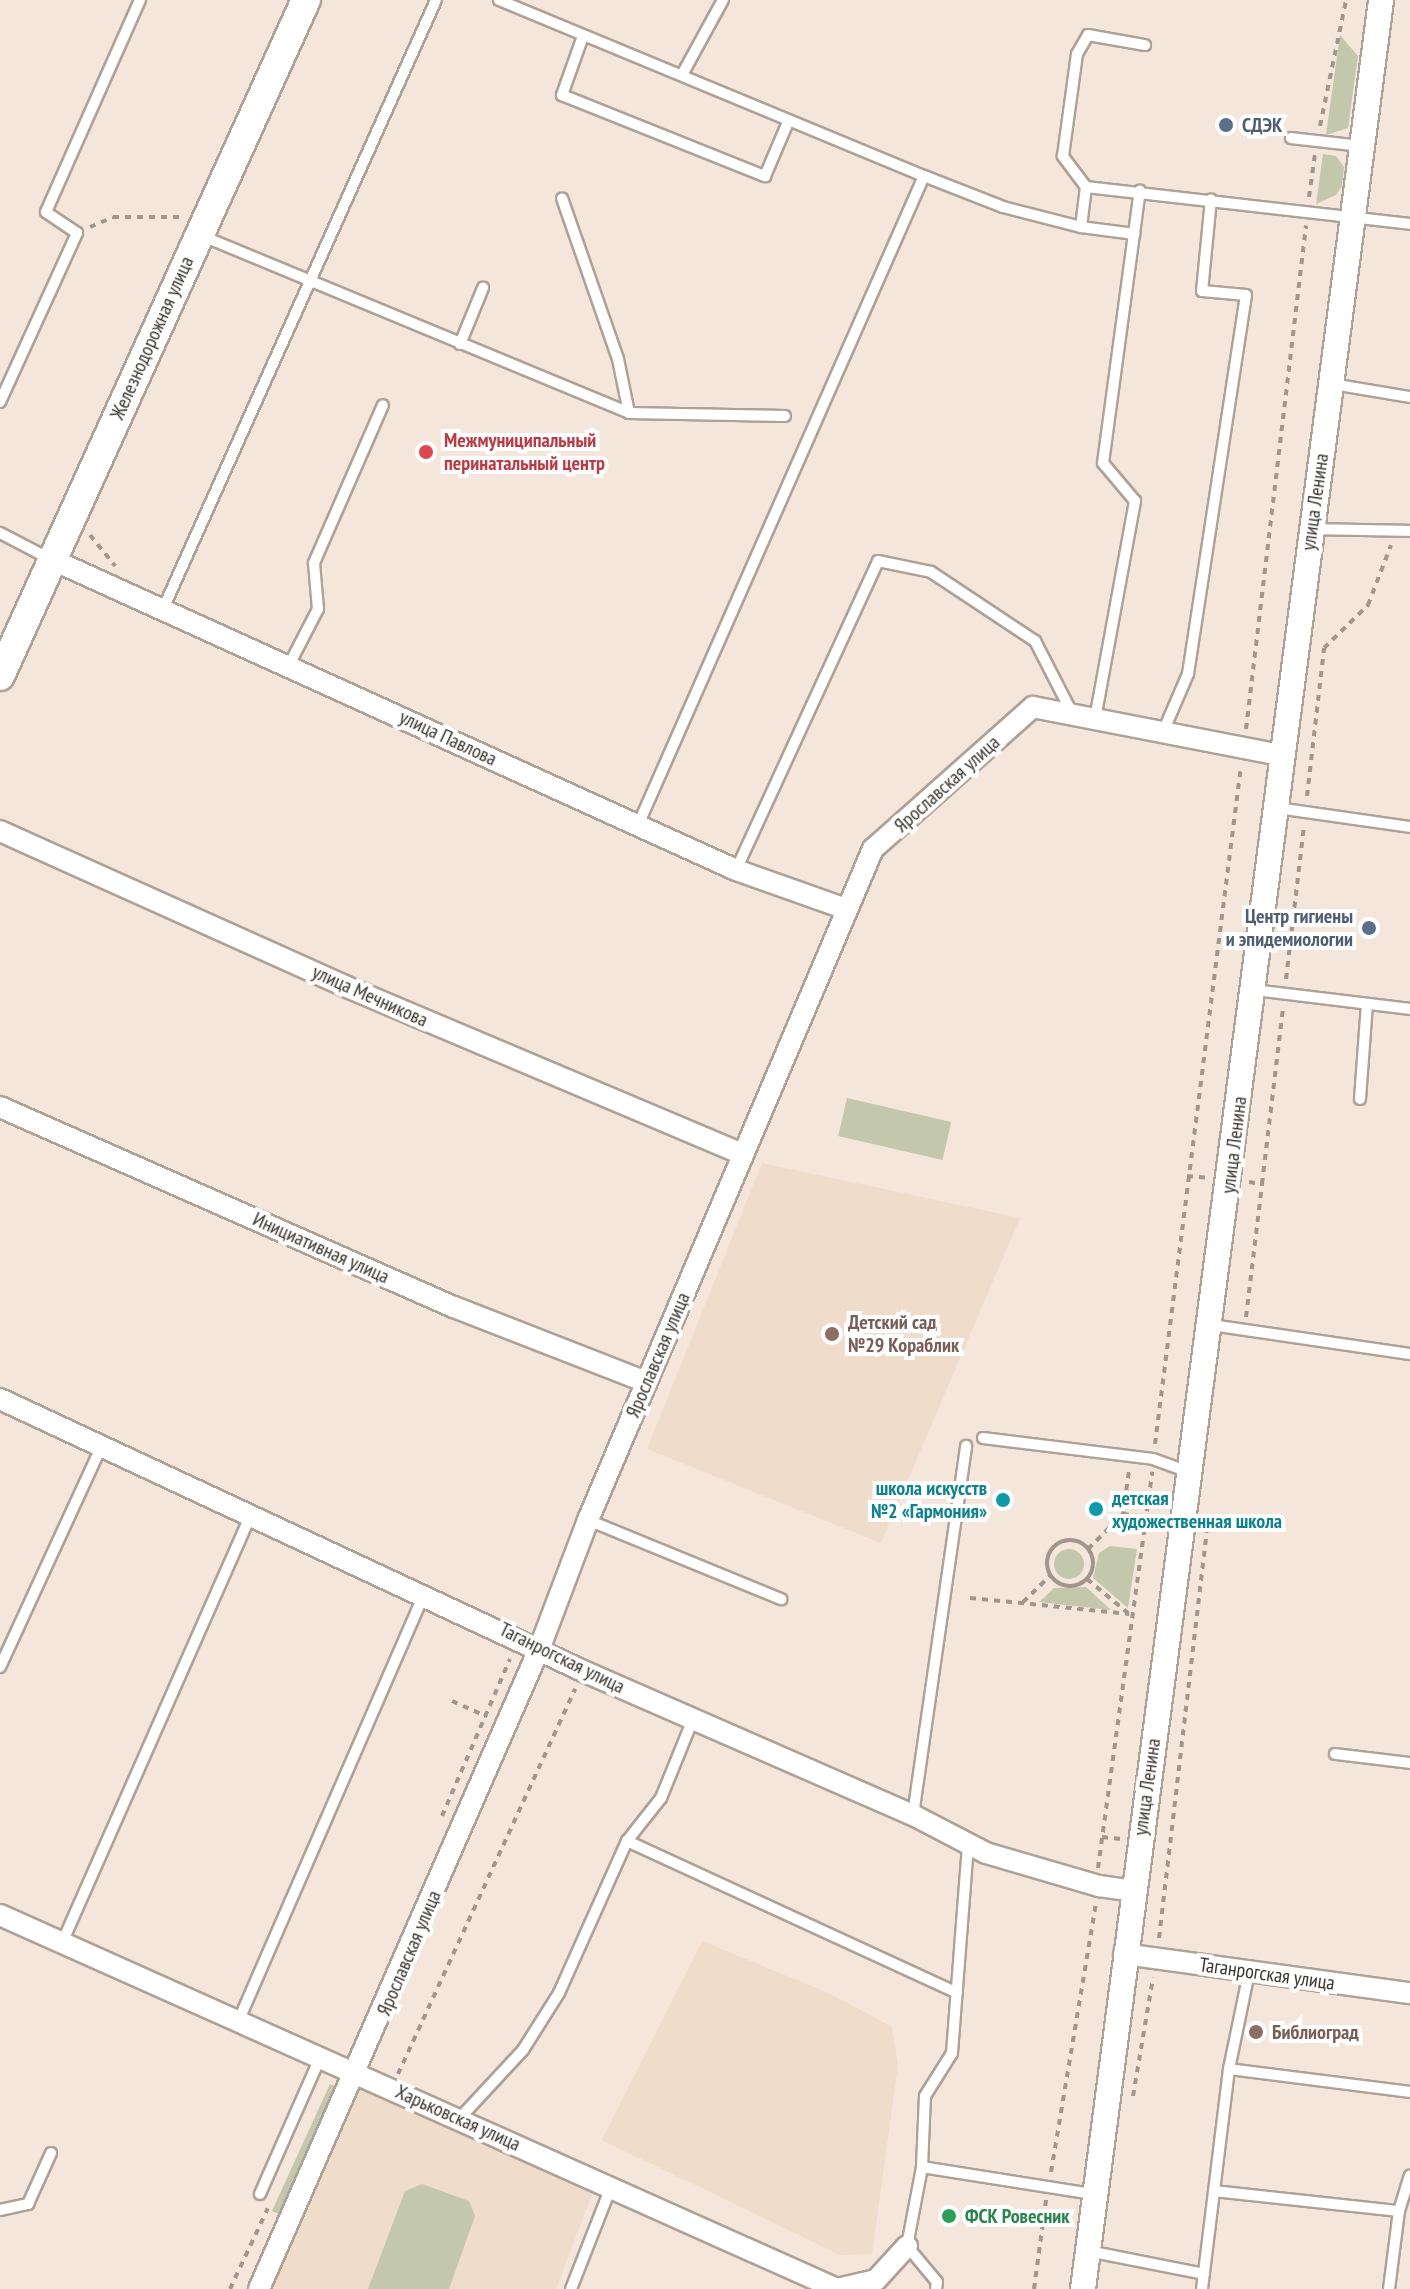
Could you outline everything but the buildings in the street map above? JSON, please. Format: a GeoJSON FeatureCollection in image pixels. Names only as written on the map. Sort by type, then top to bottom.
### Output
{"type":"FeatureCollection","features":[{"type":"Feature","properties":{"kind":"main road","name":"Железнодорожная улица"},"geometry":{"type":"LineString","coordinates":[[0,676],[53,560],[189,226],[306,0]]}},
{"type":"Feature","properties":{"kind":"street","name":"улица Ленина"},"geometry":{"type":"LineString","coordinates":[[1083,2289],[1124,1954],[1230,1180],[1281,755],[1356,215],[1381,0]]}},
{"type":"Feature","properties":{"kind":"street","name":"улица Павлова"},"geometry":{"type":"LineString","coordinates":[[53,560],[736,870],[846,909]]}},
{"type":"Feature","properties":{"kind":"street","name":"Ярославская улица"},"geometry":{"type":"LineString","coordinates":[[259,2289],[357,2072],[540,1647],[588,1520],[873,849],[1033,707],[1281,755]]}},
{"type":"Feature","properties":{"kind":"street","name":"улица Мечникова"},"geometry":{"type":"LineString","coordinates":[[0,831],[362,994],[743,1154]]}},
{"type":"Feature","properties":{"kind":"street","name":"Инициативная улица"},"geometry":{"type":"LineString","coordinates":[[0,1107],[454,1307],[646,1382]]}},
{"type":"Feature","properties":{"kind":"street","name":"Таганрогская улица"},"geometry":{"type":"LineString","coordinates":[[0,1399],[425,1592],[583,1671],[913,1815],[968,1845],[1099,1886],[1133,1891]]}},
{"type":"Feature","properties":{"kind":"street","name":"Харьковская улица"},"geometry":{"type":"LineString","coordinates":[[0,1915],[837,2289],[876,2280],[907,2246]]}},
{"type":"Feature","properties":{"kind":"street","name":"Таганрогская улица"},"geometry":{"type":"LineString","coordinates":[[1124,1954],[1410,1993]]}},
{"type":"Feature","properties":{"kind":"lane"},"geometry":{"type":"LineString","coordinates":[[0,402],[77,233],[46,212],[140,0]]}},
{"type":"Feature","properties":{"kind":"lane"},"geometry":{"type":"LineString","coordinates":[[163,609],[436,0]]}},
{"type":"Feature","properties":{"kind":"lane"},"geometry":{"type":"LineString","coordinates":[[499,0],[583,36],[683,73],[788,122],[1003,207],[1081,227],[1135,234]]}},
{"type":"Feature","properties":{"kind":"lane"},"geometry":{"type":"LineString","coordinates":[[683,73],[723,0]]}},
{"type":"Feature","properties":{"kind":"lane"},"geometry":{"type":"LineString","coordinates":[[1081,227],[1086,187],[1063,156],[1077,54],[1088,35],[1145,45]]}},
{"type":"Feature","properties":{"kind":"lane"},"geometry":{"type":"LineString","coordinates":[[583,36],[562,95],[765,176],[788,122]]}},
{"type":"Feature","properties":{"kind":"lane"},"geometry":{"type":"LineString","coordinates":[[1291,138],[1363,146]]}},
{"type":"Feature","properties":{"kind":"lane"},"geometry":{"type":"LineString","coordinates":[[638,825],[924,176]]}},
{"type":"Feature","properties":{"kind":"lane"},"geometry":{"type":"LineString","coordinates":[[1086,187],[1308,209],[1410,224]]}},
{"type":"Feature","properties":{"kind":"lane"},"geometry":{"type":"LineString","coordinates":[[1095,719],[1135,501],[1103,463],[1140,191]]}},
{"type":"Feature","properties":{"kind":"lane"},"geometry":{"type":"LineString","coordinates":[[562,198],[618,359],[629,413]]}},
{"type":"Feature","properties":{"kind":"lane"},"geometry":{"type":"LineString","coordinates":[[1163,732],[1188,674],[1246,295],[1202,291],[1211,199]]}},
{"type":"Feature","properties":{"kind":"lane"},"geometry":{"type":"LineString","coordinates":[[189,226],[309,282],[629,413],[785,416]]}},
{"type":"Feature","properties":{"kind":"lane"},"geometry":{"type":"LineString","coordinates":[[460,344],[483,288]]}},
{"type":"Feature","properties":{"kind":"lane"},"geometry":{"type":"LineString","coordinates":[[1332,384],[1410,397]]}},
{"type":"Feature","properties":{"kind":"lane"},"geometry":{"type":"LineString","coordinates":[[289,665],[318,609],[314,563],[383,405]]}},
{"type":"Feature","properties":{"kind":"lane"},"geometry":{"type":"LineString","coordinates":[[1312,529],[1410,531]]}},
{"type":"Feature","properties":{"kind":"lane"},"geometry":{"type":"LineString","coordinates":[[0,533],[53,560]]}},
{"type":"Feature","properties":{"kind":"lane"},"geometry":{"type":"LineString","coordinates":[[736,870],[878,561],[931,572],[1035,641],[1073,715]]}},
{"type":"Feature","properties":{"kind":"lane"},"geometry":{"type":"LineString","coordinates":[[1275,808],[1410,827]]}},
{"type":"Feature","properties":{"kind":"lane"},"geometry":{"type":"LineString","coordinates":[[1254,990],[1410,1009]]}},
{"type":"Feature","properties":{"kind":"lane"},"geometry":{"type":"LineString","coordinates":[[1360,1099],[1367,1004]]}},
{"type":"Feature","properties":{"kind":"lane"},"geometry":{"type":"LineString","coordinates":[[1211,1325],[1410,1354]]}},
{"type":"Feature","properties":{"kind":"lane"},"geometry":{"type":"LineString","coordinates":[[983,1438],[1130,1459],[1153,1459],[1191,1472]]}},
{"type":"Feature","properties":{"kind":"lane"},"geometry":{"type":"LineString","coordinates":[[0,1667],[102,1445]]}},
{"type":"Feature","properties":{"kind":"lane"},"geometry":{"type":"LineString","coordinates":[[913,1815],[966,1446]]}},
{"type":"Feature","properties":{"kind":"lane"},"geometry":{"type":"LineString","coordinates":[[62,1943],[251,1514]]}},
{"type":"Feature","properties":{"kind":"lane"},"geometry":{"type":"LineString","coordinates":[[588,1520],[781,1599]]}},
{"type":"Feature","properties":{"kind":"lane"},"geometry":{"type":"LineString","coordinates":[[238,2022],[425,1592]]}},
{"type":"Feature","properties":{"kind":"lane"},"geometry":{"type":"LineString","coordinates":[[459,2119],[523,2050],[559,1993],[627,1841],[661,1798],[693,1719]]}},
{"type":"Feature","properties":{"kind":"lane"},"geometry":{"type":"LineString","coordinates":[[1335,1754],[1410,1763]]}},
{"type":"Feature","properties":{"kind":"lane"},"geometry":{"type":"LineString","coordinates":[[627,1841],[957,1993]]}},
{"type":"Feature","properties":{"kind":"lane"},"geometry":{"type":"LineString","coordinates":[[936,2289],[937,2282],[907,2246],[922,2167],[925,2096],[952,2053],[968,1845]]}},
{"type":"Feature","properties":{"kind":"lane"},"geometry":{"type":"LineString","coordinates":[[1202,2289],[1229,2069],[1249,1972]]}},
{"type":"Feature","properties":{"kind":"lane"},"geometry":{"type":"LineString","coordinates":[[260,2194],[321,2056]]}},
{"type":"Feature","properties":{"kind":"lane"},"geometry":{"type":"LineString","coordinates":[[1229,2069],[1410,2092]]}},
{"type":"Feature","properties":{"kind":"lane"},"geometry":{"type":"LineString","coordinates":[[0,2210],[28,2204],[51,2153]]}},
{"type":"Feature","properties":{"kind":"lane"},"geometry":{"type":"LineString","coordinates":[[922,2167],[1048,2190],[1093,2194]]}},
{"type":"Feature","properties":{"kind":"lane"},"geometry":{"type":"LineString","coordinates":[[1389,2289],[1399,2211],[1410,2176]]}},
{"type":"Feature","properties":{"kind":"lane"},"geometry":{"type":"LineString","coordinates":[[571,2289],[611,2187]]}},
{"type":"Feature","properties":{"kind":"lane"},"geometry":{"type":"LineString","coordinates":[[1214,2191],[1399,2211]]}},
{"type":"Feature","properties":{"kind":"lane"},"geometry":{"type":"LineString","coordinates":[[1087,2251],[1204,2274]]}},
{"type":"Feature","properties":{"kind":"path"},"geometry":{"type":"LineString","coordinates":[[1034,2289],[1099,1886],[1135,1618],[1316,143],[1346,0]]}},
{"type":"Feature","properties":{"kind":"path"},"geometry":{"type":"LineString","coordinates":[[77,233],[113,217],[189,226]]}},
{"type":"Feature","properties":{"kind":"path"},"geometry":{"type":"LineString","coordinates":[[1245,1330],[1324,648],[1368,605],[1397,531]]}},
{"type":"Feature","properties":{"kind":"path"},"geometry":{"type":"LineString","coordinates":[[1187,1176],[1262,1184]]}},
{"type":"Feature","properties":{"kind":"path"},"geometry":{"type":"LineString","coordinates":[[1088,1549],[1123,1514],[1130,1459]]}},
{"type":"Feature","properties":{"kind":"path"},"geometry":{"type":"LineString","coordinates":[[1132,2099],[1156,1959],[1210,1505]]}},
{"type":"Feature","properties":{"kind":"path"},"geometry":{"type":"LineString","coordinates":[[1123,1514],[1147,1517]]}},
{"type":"Feature","properties":{"kind":"path"},"geometry":{"type":"LineString","coordinates":[[1061,1542],[1081,1543],[1093,1559],[1087,1579],[1068,1587],[1050,1576],[1047,1557],[1061,1542]]}},
{"type":"Feature","properties":{"kind":"path"},"geometry":{"type":"LineString","coordinates":[[1021,1603],[1050,1576]]}},
{"type":"Feature","properties":{"kind":"path"},"geometry":{"type":"LineString","coordinates":[[1087,1579],[1135,1618]]}},
{"type":"Feature","properties":{"kind":"path"},"geometry":{"type":"LineString","coordinates":[[970,1598],[1129,1614]]}},
{"type":"Feature","properties":{"kind":"path"},"geometry":{"type":"LineString","coordinates":[[435,1831],[519,1637]]}},
{"type":"Feature","properties":{"kind":"path"},"geometry":{"type":"LineString","coordinates":[[392,2088],[583,1671]]}},
{"type":"Feature","properties":{"kind":"path"},"geometry":{"type":"LineString","coordinates":[[452,1701],[506,1724]]}},
{"type":"Feature","properties":{"kind":"path"},"geometry":{"type":"LineString","coordinates":[[230,2289],[270,2203]]}},
{"type":"Feature","properties":{"kind":"shaded area","name":"Детский сад №29 Кораблик"},"geometry":{"type":"Polygon","coordinates":[[[762,1163],[1020,1218],[881,1543],[647,1449],[762,1163]]]}},
{"type":"Feature","properties":{"kind":"shaded area"},"geometry":{"type":"Polygon","coordinates":[[[702,1941],[831,1994],[892,2027],[898,2065],[872,2254],[840,2255],[602,2140],[702,1941]]]}},
{"type":"Feature","properties":{"kind":"shaded area"},"geometry":{"type":"Polygon","coordinates":[[[349,2085],[593,2192],[556,2289],[266,2289],[349,2085]]]}},
{"type":"Feature","properties":{"kind":"green space"},"geometry":{"type":"Polygon","coordinates":[[[1340,35],[1358,56],[1348,128],[1326,135],[1340,35]]]}},
{"type":"Feature","properties":{"kind":"green space"},"geometry":{"type":"Polygon","coordinates":[[[1323,154],[1336,156],[1344,167],[1342,186],[1336,195],[1316,204],[1323,154]]]}},
{"type":"Feature","properties":{"kind":"green space"},"geometry":{"type":"Polygon","coordinates":[[[847,1098],[951,1122],[942,1160],[838,1136],[847,1098]]]}},
{"type":"Feature","properties":{"kind":"green space"},"geometry":{"type":"Polygon","coordinates":[[[1110,1546],[1137,1549],[1128,1608],[1093,1578],[1099,1553],[1110,1546]]]}},
{"type":"Feature","properties":{"kind":"green space"},"geometry":{"type":"Polygon","coordinates":[[[1069,1549],[1080,1553],[1084,1564],[1080,1575],[1069,1579],[1058,1575],[1054,1564],[1058,1553],[1069,1549]]]}},
{"type":"Feature","properties":{"kind":"green space"},"geometry":{"type":"Polygon","coordinates":[[[1086,1587],[1111,1610],[1039,1602],[1054,1588],[1086,1587]]]}},
{"type":"Feature","properties":{"kind":"green space"},"geometry":{"type":"Polygon","coordinates":[[[330,2084],[337,2087],[282,2215],[272,2211],[330,2084]]]}},
{"type":"Feature","properties":{"kind":"green space"},"geometry":{"type":"Polygon","coordinates":[[[422,2184],[469,2201],[475,2216],[449,2289],[368,2289],[405,2191],[422,2184]]]}},
{"type":"Feature","properties":{"kind":"place","name":"СДЭК"},"geometry":{"type":"Point","coordinates":[1226,125]}},
{"type":"Feature","properties":{"kind":"place","name":"Межмуниципальный перинатальный центр"},"geometry":{"type":"Point","coordinates":[426,452]}},
{"type":"Feature","properties":{"kind":"place","name":"Центр гигиены и эпидемиологии"},"geometry":{"type":"Point","coordinates":[1369,928]}},
{"type":"Feature","properties":{"kind":"place","name":"Детский сад №29 Кораблик"},"geometry":{"type":"Point","coordinates":[832,1334]}},
{"type":"Feature","properties":{"kind":"place","name":"школа искусств №2 «Гармония»"},"geometry":{"type":"Point","coordinates":[1003,1500]}},
{"type":"Feature","properties":{"kind":"place","name":"детская художественная школа"},"geometry":{"type":"Point","coordinates":[1096,1509]}},
{"type":"Feature","properties":{"kind":"place","name":"Библиоград"},"geometry":{"type":"Point","coordinates":[1256,2032]}},
{"type":"Feature","properties":{"kind":"place","name":"ФСК Ровесник"},"geometry":{"type":"Point","coordinates":[949,2216]}}]}
